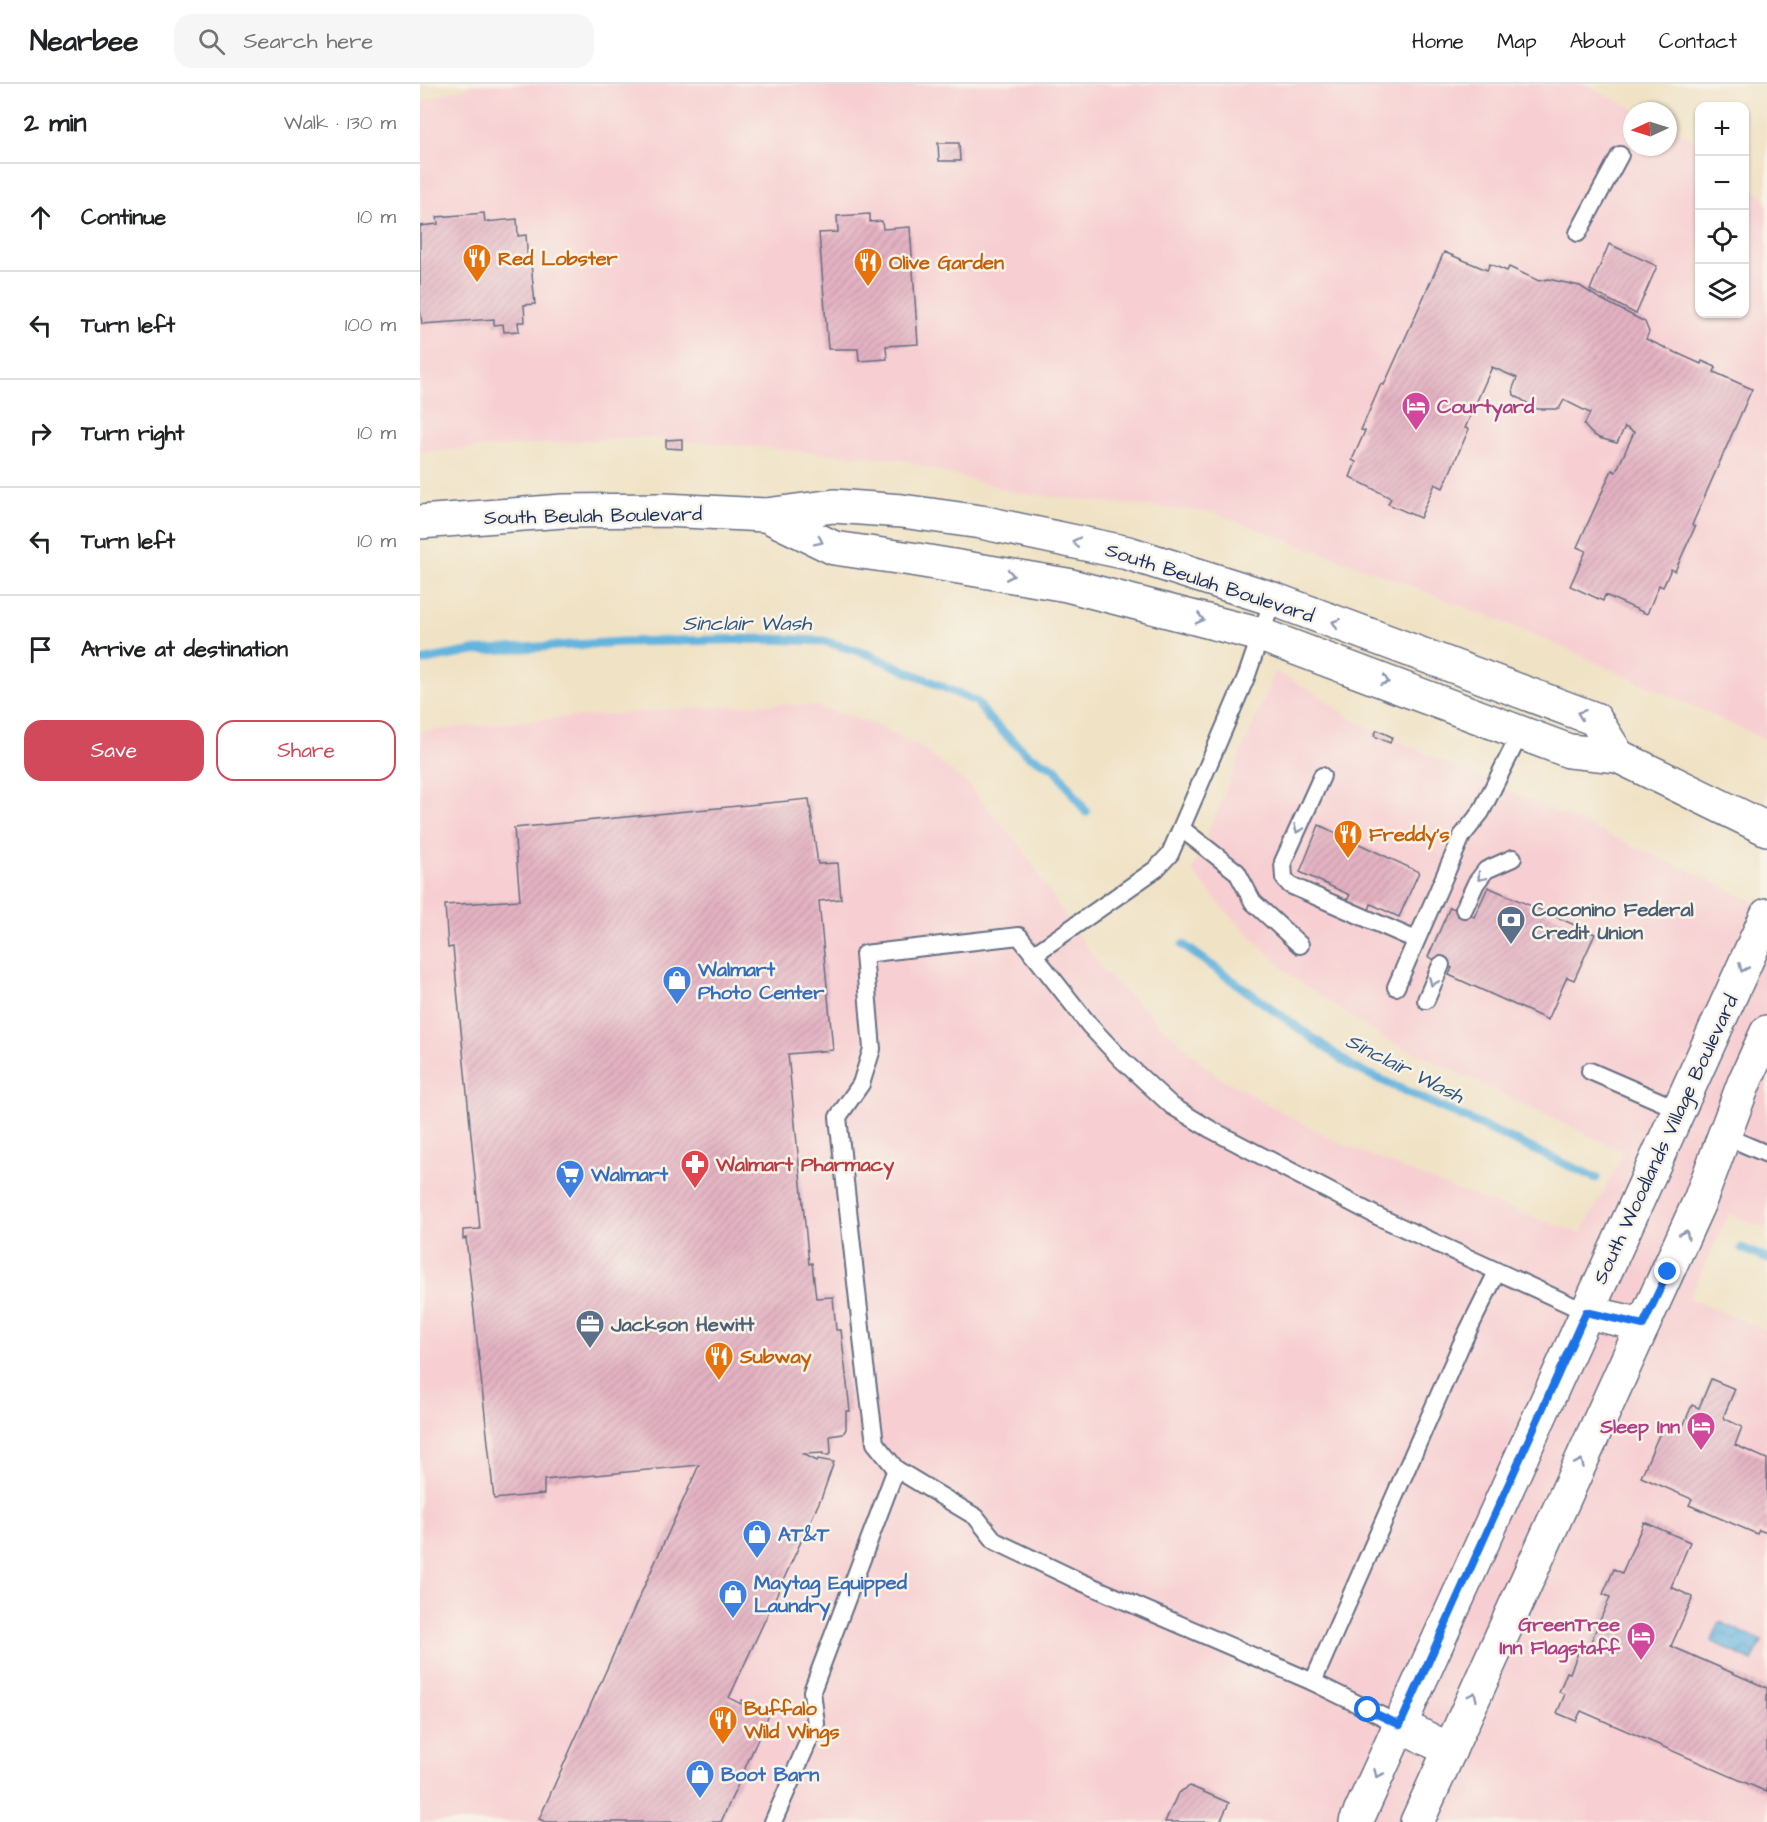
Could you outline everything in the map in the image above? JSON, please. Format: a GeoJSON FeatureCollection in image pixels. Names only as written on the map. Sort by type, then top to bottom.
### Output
{"type":"FeatureCollection","features":[{"type":"Feature","properties":{"kind":"main road","name":"South Beulah Boulevard"},"geometry":{"type":"LineString","coordinates":[[420,522],[597,511],[664,510],[766,515],[834,506],[902,511],[981,522],[1128,553],[1273,599],[1595,719],[1618,756]]}},
{"type":"Feature","properties":{"kind":"main road","name":"South Beulah Boulevard"},"geometry":{"type":"LineString","coordinates":[[766,515],[834,548],[911,558],[1067,585],[1261,635],[1569,751],[1618,756],[1767,829]]}},
{"type":"Feature","properties":{"kind":"main road","name":"South Woodlands Village Boulevard"},"geometry":{"type":"LineString","coordinates":[[1356,1822],[1767,915]]}},
{"type":"Feature","properties":{"kind":"main road"},"geometry":{"type":"LineString","coordinates":[[1417,1822],[1701,1200],[1744,1083],[1767,1032]]}},
{"type":"Feature","properties":{"kind":"main road"},"geometry":{"type":"LineString","coordinates":[[1586,1312],[1643,1325]]}},
{"type":"Feature","properties":{"kind":"main road"},"geometry":{"type":"LineString","coordinates":[[1400,1725],[1450,1750]]}},
{"type":"Feature","properties":{"kind":"lane"},"geometry":{"type":"LineString","coordinates":[[1578,233],[1620,155]]}},
{"type":"Feature","properties":{"kind":"lane"},"geometry":{"type":"LineString","coordinates":[[1033,955],[1156,869],[1170,854],[1247,675],[1273,599]]}},
{"type":"Feature","properties":{"kind":"lane"},"geometry":{"type":"LineString","coordinates":[[1396,987],[1462,836],[1481,812],[1521,732]]}},
{"type":"Feature","properties":{"kind":"lane"},"geometry":{"type":"LineString","coordinates":[[1322,776],[1283,862],[1284,878],[1290,885],[1416,940]]}},
{"type":"Feature","properties":{"kind":"lane"},"geometry":{"type":"LineString","coordinates":[[1182,829],[1237,872],[1252,902],[1300,945]]}},
{"type":"Feature","properties":{"kind":"lane"},"geometry":{"type":"LineString","coordinates":[[1464,909],[1476,883],[1486,870],[1513,858]]}},
{"type":"Feature","properties":{"kind":"lane"},"geometry":{"type":"LineString","coordinates":[[1400,1725],[1313,1682],[1079,1581],[995,1541],[976,1517],[896,1469],[875,1443],[838,1117],[861,1084],[873,1049],[864,954],[1018,936],[1090,1026],[1121,1059],[1172,1106],[1210,1129],[1377,1216],[1586,1312]]}},
{"type":"Feature","properties":{"kind":"lane"},"geometry":{"type":"LineString","coordinates":[[1426,1000],[1441,965]]}},
{"type":"Feature","properties":{"kind":"lane"},"geometry":{"type":"LineString","coordinates":[[1590,1071],[1680,1110]]}},
{"type":"Feature","properties":{"kind":"lane"},"geometry":{"type":"LineString","coordinates":[[1725,1136],[1767,1154]]}},
{"type":"Feature","properties":{"kind":"lane"},"geometry":{"type":"LineString","coordinates":[[1313,1682],[1461,1345],[1497,1272]]}},
{"type":"Feature","properties":{"kind":"lane"},"geometry":{"type":"LineString","coordinates":[[773,1822],[816,1724],[812,1691],[896,1469]]}},
{"type":"Feature","properties":{"kind":"shaded area"},"geometry":{"type":"Polygon","coordinates":[[[475,84],[1584,84],[1623,104],[1623,156],[1677,156],[1677,131],[1695,142],[1695,318],[1749,318],[1749,183],[1767,203],[1767,740],[1533,634],[1399,581],[1214,513],[1018,493],[901,460],[642,437],[420,452],[420,102],[475,84]]]}},
{"type":"Feature","properties":{"kind":"shaded area"},"geometry":{"type":"Polygon","coordinates":[[[1275,672],[1314,692],[1350,718],[1461,770],[1711,880],[1767,908],[1767,1229],[1729,1213],[1689,1299],[1767,1330],[1767,1822],[420,1822],[420,732],[534,720],[781,704],[817,706],[878,726],[922,748],[967,784],[1020,845],[1104,972],[1215,1075],[1337,1142],[1448,1187],[1581,1234],[1624,1152],[1380,1036],[1291,976],[1222,907],[1192,871],[1275,672]]]}},
{"type":"Feature","properties":{"kind":"water"},"geometry":{"type":"Polygon","coordinates":[[[1720,1622],[1762,1641],[1752,1661],[1711,1641],[1720,1622]]]}},
{"type":"Feature","properties":{"kind":"building"},"geometry":{"type":"Polygon","coordinates":[[[938,143],[959,143],[960,161],[939,161],[938,143]]]}},
{"type":"Feature","properties":{"kind":"building","name":"Red Lobster"},"geometry":{"type":"Polygon","coordinates":[[[484,213],[485,222],[517,219],[518,236],[526,235],[535,304],[524,305],[525,322],[518,322],[519,331],[504,332],[503,324],[494,325],[494,319],[422,324],[420,226],[438,224],[437,217],[484,213]]]}},
{"type":"Feature","properties":{"kind":"building"},"geometry":{"type":"Polygon","coordinates":[[[870,214],[870,222],[882,221],[883,229],[910,227],[918,344],[886,346],[887,359],[859,361],[858,349],[828,349],[819,233],[838,232],[837,216],[870,214]]]}},
{"type":"Feature","properties":{"kind":"building"},"geometry":{"type":"Polygon","coordinates":[[[1609,244],[1657,266],[1636,314],[1590,290],[1609,244]]]}},
{"type":"Feature","properties":{"kind":"building","name":"Courtyard"},"geometry":{"type":"Polygon","coordinates":[[[1444,252],[1487,270],[1490,264],[1507,271],[1509,267],[1539,281],[1548,279],[1580,286],[1645,322],[1649,332],[1646,339],[1701,364],[1702,361],[1716,367],[1714,372],[1752,389],[1692,525],[1695,527],[1675,571],[1671,569],[1663,587],[1659,585],[1647,614],[1605,595],[1603,601],[1570,586],[1586,551],[1577,547],[1612,470],[1616,472],[1634,432],[1625,427],[1617,443],[1599,438],[1584,425],[1590,413],[1564,400],[1559,409],[1537,409],[1514,395],[1513,388],[1517,378],[1492,367],[1465,428],[1469,429],[1443,488],[1435,484],[1420,518],[1388,504],[1391,498],[1350,477],[1356,462],[1352,460],[1365,431],[1361,430],[1381,384],[1384,385],[1444,252]]]}},
{"type":"Feature","properties":{"kind":"building"},"geometry":{"type":"Polygon","coordinates":[[[682,439],[682,449],[666,448],[666,440],[682,439]]]}},
{"type":"Feature","properties":{"kind":"building"},"geometry":{"type":"Polygon","coordinates":[[[1377,730],[1392,737],[1390,743],[1374,736],[1377,730]]]}},
{"type":"Feature","properties":{"kind":"building"},"geometry":{"type":"Polygon","coordinates":[[[809,799],[818,864],[838,863],[841,899],[819,901],[833,1050],[788,1054],[809,1264],[812,1263],[816,1298],[833,1297],[836,1330],[841,1330],[850,1411],[846,1411],[846,1429],[843,1434],[830,1436],[831,1452],[829,1455],[803,1454],[817,1461],[818,1459],[834,1462],[822,1496],[729,1698],[741,1704],[742,1700],[770,1712],[721,1822],[546,1822],[539,1819],[699,1465],[544,1480],[544,1494],[494,1499],[466,1238],[463,1239],[463,1230],[480,1229],[453,947],[448,948],[445,905],[520,900],[514,828],[809,799]]]}},
{"type":"Feature","properties":{"kind":"building","name":"Freddy's"},"geometry":{"type":"Polygon","coordinates":[[[1319,825],[1419,872],[1399,917],[1371,904],[1369,910],[1347,900],[1350,895],[1300,872],[1319,825]]]}},
{"type":"Feature","properties":{"kind":"building","name":"Coconino Federal Credit Union"},"geometry":{"type":"Polygon","coordinates":[[[1488,887],[1595,934],[1574,980],[1567,977],[1548,1020],[1449,975],[1452,968],[1428,957],[1450,907],[1474,917],[1488,887]]]}},
{"type":"Feature","properties":{"kind":"building","name":"Sleep Inn"},"geometry":{"type":"Polygon","coordinates":[[[1711,1379],[1735,1389],[1723,1418],[1742,1427],[1735,1445],[1767,1459],[1767,1533],[1759,1530],[1757,1534],[1689,1505],[1692,1499],[1641,1477],[1661,1430],[1665,1431],[1668,1424],[1682,1429],[1692,1405],[1699,1408],[1711,1379]]]}},
{"type":"Feature","properties":{"kind":"building","name":"GreenTree Inn Flagstaff"},"geometry":{"type":"Polygon","coordinates":[[[1644,1522],[1690,1542],[1671,1587],[1693,1597],[1671,1646],[1767,1688],[1767,1792],[1581,1711],[1576,1721],[1557,1713],[1565,1694],[1559,1692],[1567,1672],[1570,1673],[1579,1650],[1586,1653],[1610,1597],[1603,1594],[1614,1569],[1622,1573],[1644,1522]]]}},
{"type":"Feature","properties":{"kind":"building"},"geometry":{"type":"Polygon","coordinates":[[[1190,1786],[1229,1803],[1220,1822],[1165,1822],[1178,1793],[1190,1786]]]}},
{"type":"Feature","properties":{"kind":"waterway","name":"Sinclair Wash"},"geometry":{"type":"LineString","coordinates":[[420,661],[473,651],[621,642],[770,639],[824,641],[868,654],[977,702],[989,719],[1028,755],[1055,768],[1086,812]]}},
{"type":"Feature","properties":{"kind":"waterway","name":"Sinclair Wash"},"geometry":{"type":"LineString","coordinates":[[1183,945],[1353,1067],[1596,1178]]}},
{"type":"Feature","properties":{"kind":"waterway","name":"Sinclair Wash"},"geometry":{"type":"LineString","coordinates":[[1742,1248],[1767,1259]]}},
{"type":"Feature","properties":{"kind":"place","name":"Red Lobster"},"geometry":{"type":"Point","coordinates":[477,284]}},
{"type":"Feature","properties":{"kind":"place","name":"Olive Garden"},"geometry":{"type":"Point","coordinates":[868,288]}},
{"type":"Feature","properties":{"kind":"place","name":"Courtyard"},"geometry":{"type":"Point","coordinates":[1416,432]}},
{"type":"Feature","properties":{"kind":"place","name":"Freddy's"},"geometry":{"type":"Point","coordinates":[1348,860]}},
{"type":"Feature","properties":{"kind":"place","name":"Coconino Federal Credit Union"},"geometry":{"type":"Point","coordinates":[1511,946]}},
{"type":"Feature","properties":{"kind":"place","name":"Walmart Photo Center"},"geometry":{"type":"Point","coordinates":[677,1006]}},
{"type":"Feature","properties":{"kind":"place","name":"Walmart Pharmacy"},"geometry":{"type":"Point","coordinates":[695,1190]}},
{"type":"Feature","properties":{"kind":"place","name":"Walmart"},"geometry":{"type":"Point","coordinates":[570,1200]}},
{"type":"Feature","properties":{"kind":"place","name":"Jackson Hewitt"},"geometry":{"type":"Point","coordinates":[590,1350]}},
{"type":"Feature","properties":{"kind":"place","name":"Subway"},"geometry":{"type":"Point","coordinates":[719,1382]}},
{"type":"Feature","properties":{"kind":"place","name":"Sleep Inn"},"geometry":{"type":"Point","coordinates":[1701,1452]}},
{"type":"Feature","properties":{"kind":"place","name":"AT&T"},"geometry":{"type":"Point","coordinates":[757,1560]}},
{"type":"Feature","properties":{"kind":"place","name":"Maytag Equipped Laundry"},"geometry":{"type":"Point","coordinates":[733,1620]}},
{"type":"Feature","properties":{"kind":"place","name":"GreenTree Inn Flagstaff"},"geometry":{"type":"Point","coordinates":[1641,1662]}},
{"type":"Feature","properties":{"kind":"place","name":"Buffalo Wild Wings"},"geometry":{"type":"Point","coordinates":[723,1746]}},
{"type":"Feature","properties":{"kind":"place","name":"Boot Barn"},"geometry":{"type":"Point","coordinates":[700,1800]}},
{"type":"Feature","properties":{"kind":"route"},"geometry":{"type":"LineString","coordinates":[[1368,1710],[1400,1725],[1586,1312],[1643,1325],[1668,1272]]}}]}
